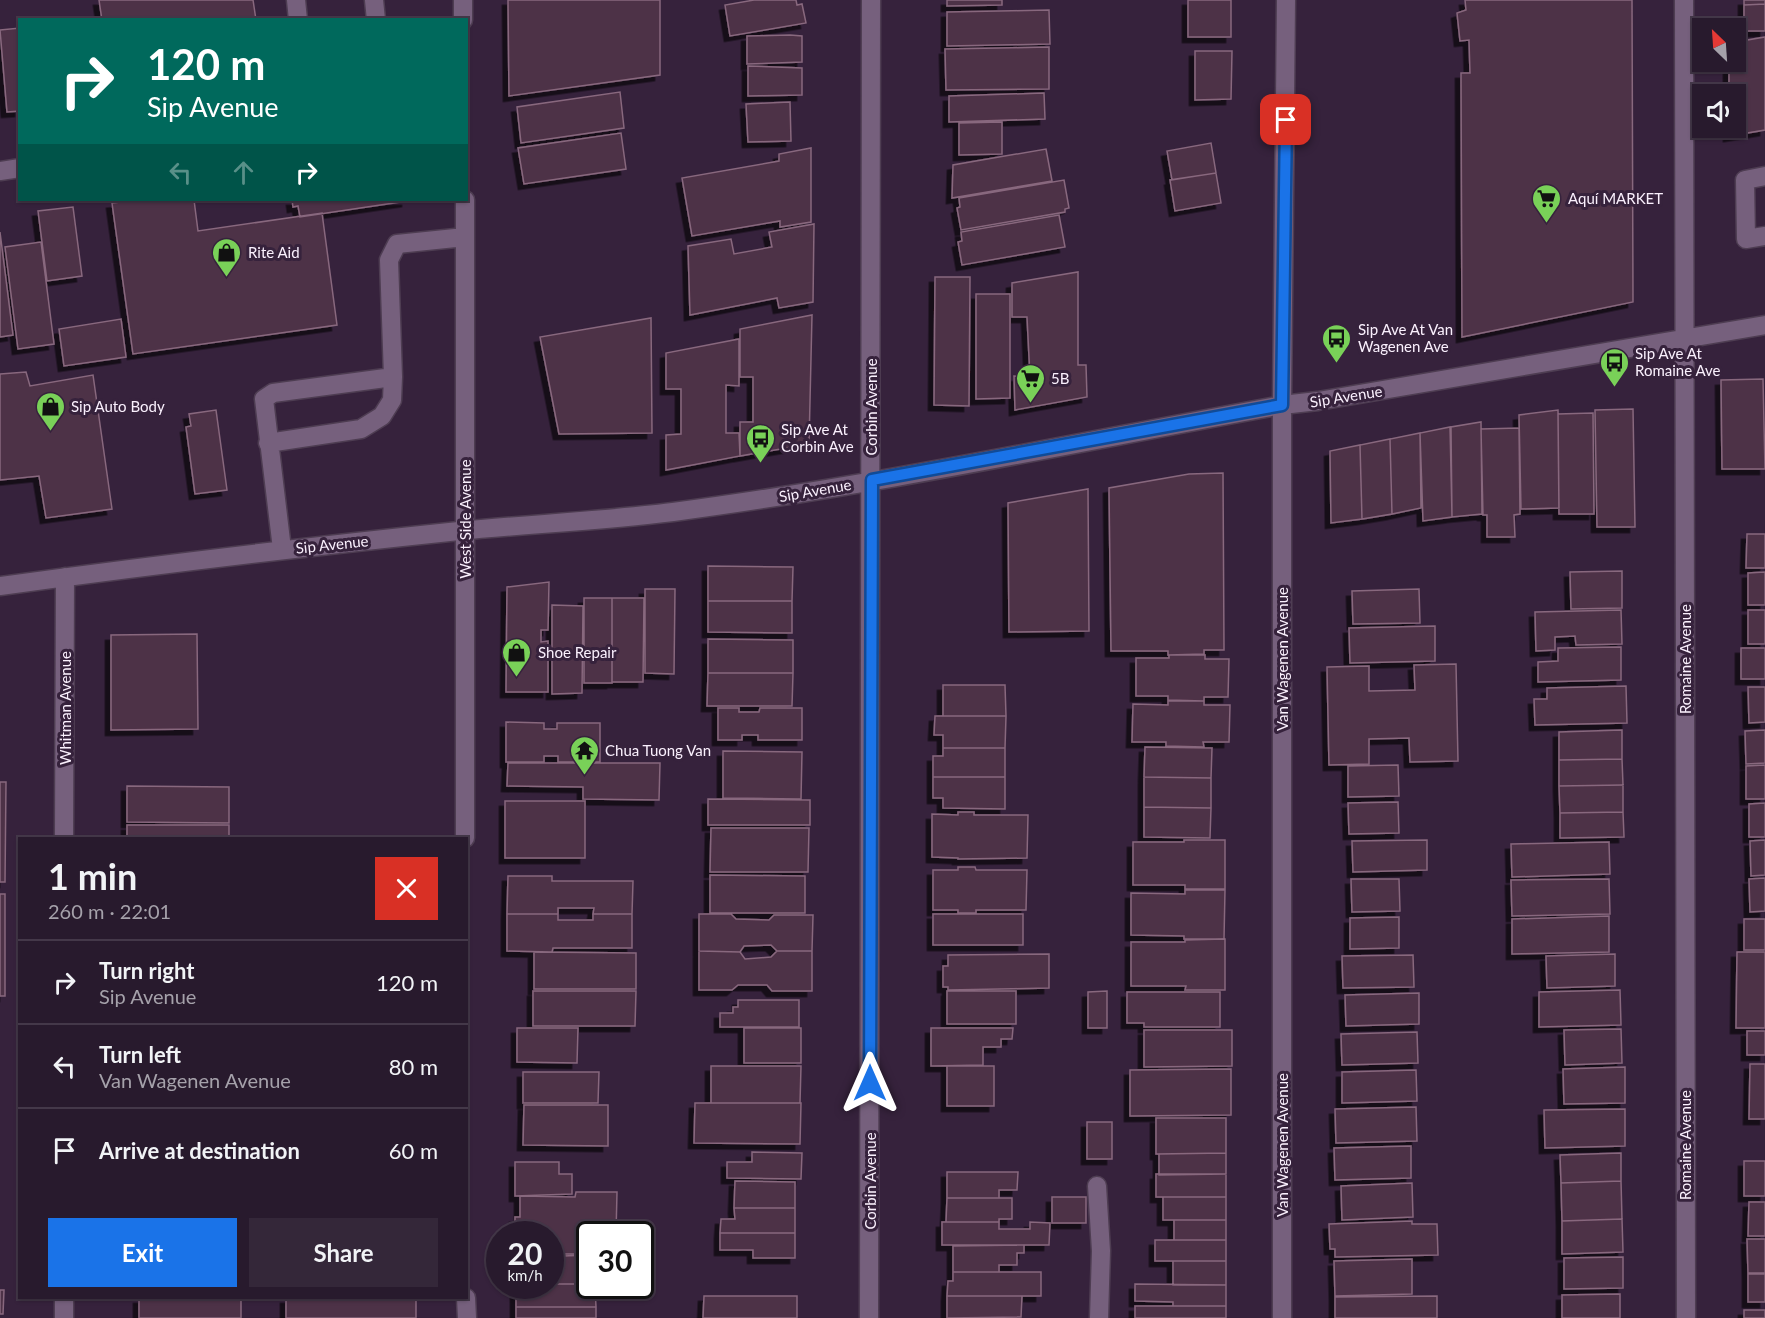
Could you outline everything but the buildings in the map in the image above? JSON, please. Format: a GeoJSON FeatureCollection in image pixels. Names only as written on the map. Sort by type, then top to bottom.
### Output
{"type":"FeatureCollection","features":[{"type":"Feature","properties":{"kind":"street"},"geometry":{"type":"LineString","coordinates":[[296,0],[297,18]]}},
{"type":"Feature","properties":{"kind":"street"},"geometry":{"type":"LineString","coordinates":[[374,0],[376,18]]}},
{"type":"Feature","properties":{"kind":"street"},"geometry":{"type":"LineString","coordinates":[[463,0],[463,18]]}},
{"type":"Feature","properties":{"kind":"street","name":"Corbin Avenue"},"geometry":{"type":"LineString","coordinates":[[869,1318],[871,0]]}},
{"type":"Feature","properties":{"kind":"street","name":"Van Wagenen Avenue"},"geometry":{"type":"LineString","coordinates":[[1282,1318],[1282,405],[1286,0]]}},
{"type":"Feature","properties":{"kind":"street","name":"Romaine Avenue"},"geometry":{"type":"LineString","coordinates":[[1684,0],[1686,1318]]}},
{"type":"Feature","properties":{"kind":"street"},"geometry":{"type":"LineString","coordinates":[[0,171],[18,168]]}},
{"type":"Feature","properties":{"kind":"street"},"geometry":{"type":"LineString","coordinates":[[1765,176],[1744,180],[1746,239],[1765,236]]}},
{"type":"Feature","properties":{"kind":"street","name":"West Side Avenue"},"geometry":{"type":"LineString","coordinates":[[465,201],[465,837]]}},
{"type":"Feature","properties":{"kind":"street"},"geometry":{"type":"LineString","coordinates":[[268,442],[361,429],[382,416],[392,400],[389,260],[398,244],[465,237]]}},
{"type":"Feature","properties":{"kind":"street","name":"Sip Avenue"},"geometry":{"type":"LineString","coordinates":[[0,586],[282,549],[671,512],[872,480],[1282,405],[1318,401],[1765,325]]}},
{"type":"Feature","properties":{"kind":"street"},"geometry":{"type":"LineString","coordinates":[[282,549],[264,399],[273,393],[393,377]]}},
{"type":"Feature","properties":{"kind":"street","name":"Whitman Avenue"},"geometry":{"type":"LineString","coordinates":[[64,837],[65,577]]}},
{"type":"Feature","properties":{"kind":"street"},"geometry":{"type":"LineString","coordinates":[[1097,1186],[1101,1251],[1099,1318]]}},
{"type":"Feature","properties":{"kind":"street"},"geometry":{"type":"LineString","coordinates":[[64,1299],[64,1318]]}},
{"type":"Feature","properties":{"kind":"street"},"geometry":{"type":"LineString","coordinates":[[466,1299],[466,1318]]}},
{"type":"Feature","properties":{"kind":"place","name":"Aquí MARKET"},"geometry":{"type":"Point","coordinates":[1547,224]}},
{"type":"Feature","properties":{"kind":"place","name":"Rite Aid"},"geometry":{"type":"Point","coordinates":[227,278]}},
{"type":"Feature","properties":{"kind":"place","name":"Sip Ave At Van Wagenen Ave"},"geometry":{"type":"Point","coordinates":[1337,364]}},
{"type":"Feature","properties":{"kind":"place","name":"Sip Ave At Romaine Ave"},"geometry":{"type":"Point","coordinates":[1614,388]}},
{"type":"Feature","properties":{"kind":"place","name":"5B"},"geometry":{"type":"Point","coordinates":[1030,404]}},
{"type":"Feature","properties":{"kind":"place","name":"Sip Auto Body"},"geometry":{"type":"Point","coordinates":[50,432]}},
{"type":"Feature","properties":{"kind":"place","name":"Sip Ave At Corbin Ave"},"geometry":{"type":"Point","coordinates":[760,464]}},
{"type":"Feature","properties":{"kind":"place","name":"Shoe Repair"},"geometry":{"type":"Point","coordinates":[517,678]}},
{"type":"Feature","properties":{"kind":"place","name":"Chua Tuong Van"},"geometry":{"type":"Point","coordinates":[584,776]}},
{"type":"Feature","properties":{"kind":"route"},"geometry":{"type":"LineString","coordinates":[[870,1083],[872,480],[1282,405],[1286,120]]}}]}
